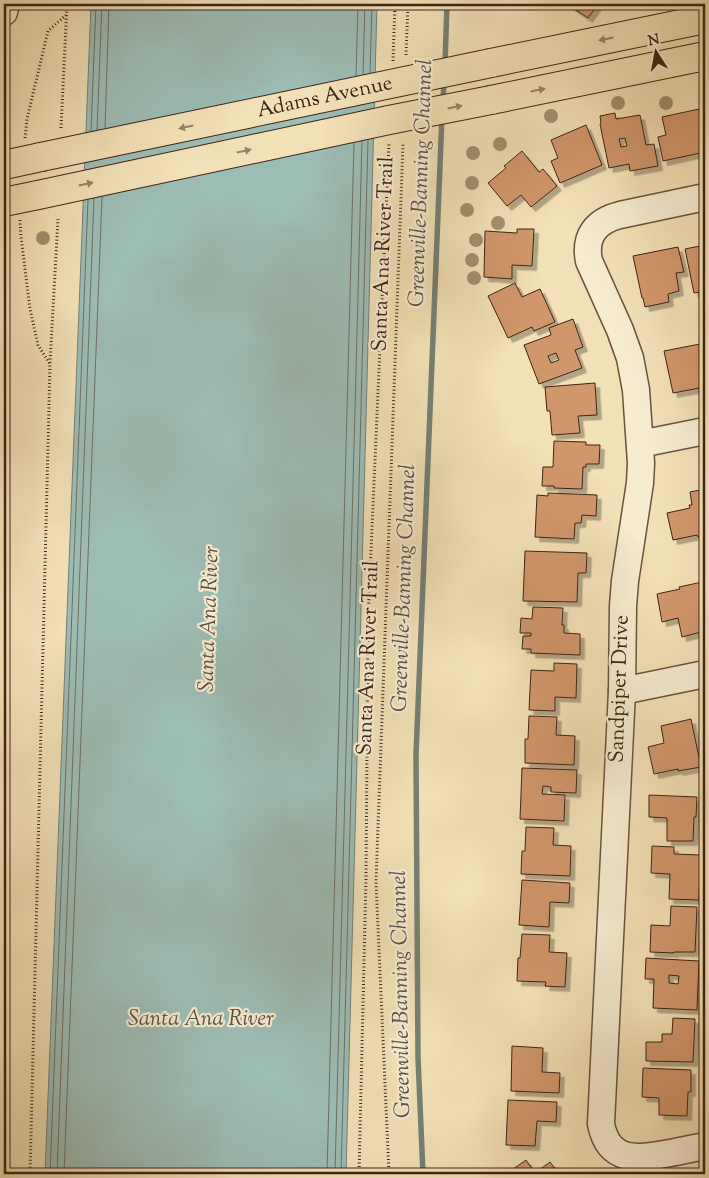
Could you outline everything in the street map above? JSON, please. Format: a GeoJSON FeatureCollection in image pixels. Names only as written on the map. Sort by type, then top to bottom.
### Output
{"type":"FeatureCollection","features":[{"type":"Feature","properties":{"kind":"main road","name":"Adams Avenue"},"geometry":{"type":"LineString","coordinates":[[22,161],[705,19]]}},
{"type":"Feature","properties":{"kind":"main road","name":"Adams Avenue"},"geometry":{"type":"LineString","coordinates":[[20,198],[705,56]]}},
{"type":"Feature","properties":{"kind":"street"},"geometry":{"type":"LineString","coordinates":[[4,12],[6,4]]}},
{"type":"Feature","properties":{"kind":"street","name":"Sandpiper Drive"},"geometry":{"type":"LineString","coordinates":[[705,197],[613,216],[597,226],[591,236],[587,249],[589,261],[620,330],[630,358],[636,390],[640,444],[640,483],[624,589],[622,691],[601,1119],[604,1136],[608,1143],[619,1153],[630,1156],[647,1157],[705,1146]]}},
{"type":"Feature","properties":{"kind":"street"},"geometry":{"type":"LineString","coordinates":[[640,444],[705,431]]}},
{"type":"Feature","properties":{"kind":"street"},"geometry":{"type":"LineString","coordinates":[[622,691],[705,674]]}},
{"type":"Feature","properties":{"kind":"path"},"geometry":{"type":"LineString","coordinates":[[61,128],[67,4]]}},
{"type":"Feature","properties":{"kind":"path"},"geometry":{"type":"LineString","coordinates":[[392,84],[395,4]]}},
{"type":"Feature","properties":{"kind":"path"},"geometry":{"type":"LineString","coordinates":[[406,55],[408,4]]}},
{"type":"Feature","properties":{"kind":"path"},"geometry":{"type":"LineString","coordinates":[[22,161],[27,119],[48,31],[66,15]]}},
{"type":"Feature","properties":{"kind":"path"},"geometry":{"type":"LineString","coordinates":[[359,1174],[366,878],[368,619],[389,120]]}},
{"type":"Feature","properties":{"kind":"path","name":"Santa Ana River Trail"},"geometry":{"type":"LineString","coordinates":[[389,1174],[376,882],[402,144]]}},
{"type":"Feature","properties":{"kind":"path"},"geometry":{"type":"LineString","coordinates":[[20,198],[21,237],[30,309],[38,345],[50,364]]}},
{"type":"Feature","properties":{"kind":"path"},"geometry":{"type":"LineString","coordinates":[[30,1174],[50,364],[58,218]]}},
{"type":"Feature","properties":{"kind":"water","name":"Santa Ana River"},"geometry":{"type":"Polygon","coordinates":[[[91,4],[377,4],[346,1174],[45,1174],[91,4]]]}},
{"type":"Feature","properties":{"kind":"building"},"geometry":{"type":"Polygon","coordinates":[[[567,4],[598,4],[588,18],[567,4]]]}},
{"type":"Feature","properties":{"kind":"building"},"geometry":{"type":"Polygon","coordinates":[[[699,109],[705,139],[705,152],[663,161],[658,137],[666,135],[662,117],[699,109]]]}},
{"type":"Feature","properties":{"kind":"building"},"geometry":{"type":"Polygon","coordinates":[[[615,113],[616,119],[640,115],[646,145],[654,144],[658,166],[630,171],[629,164],[609,168],[600,116],[615,113]],[[625,138],[619,139],[621,147],[627,146],[625,138]]]}},
{"type":"Feature","properties":{"kind":"building"},"geometry":{"type":"Polygon","coordinates":[[[586,125],[602,165],[560,183],[551,161],[558,158],[551,140],[586,125]]]}},
{"type":"Feature","properties":{"kind":"building"},"geometry":{"type":"Polygon","coordinates":[[[522,151],[539,172],[543,169],[557,186],[531,207],[521,195],[507,206],[488,183],[522,151]]]}},
{"type":"Feature","properties":{"kind":"building"},"geometry":{"type":"Polygon","coordinates":[[[517,229],[534,229],[532,266],[512,265],[512,279],[484,277],[485,231],[517,233],[517,229]]]}},
{"type":"Feature","properties":{"kind":"building"},"geometry":{"type":"Polygon","coordinates":[[[705,245],[705,291],[694,293],[685,249],[705,245]]]}},
{"type":"Feature","properties":{"kind":"building"},"geometry":{"type":"Polygon","coordinates":[[[678,247],[684,272],[676,273],[679,291],[668,294],[669,302],[645,307],[633,256],[678,247]]]}},
{"type":"Feature","properties":{"kind":"building"},"geometry":{"type":"Polygon","coordinates":[[[515,283],[522,297],[540,289],[555,322],[534,331],[532,327],[508,338],[488,296],[515,283]]]}},
{"type":"Feature","properties":{"kind":"building"},"geometry":{"type":"Polygon","coordinates":[[[573,319],[583,347],[575,350],[582,368],[539,384],[524,345],[551,335],[549,328],[573,319]],[[556,353],[548,356],[551,363],[559,360],[556,353]]]}},
{"type":"Feature","properties":{"kind":"building"},"geometry":{"type":"Polygon","coordinates":[[[700,344],[705,363],[705,387],[673,393],[664,351],[700,344]]]}},
{"type":"Feature","properties":{"kind":"building"},"geometry":{"type":"Polygon","coordinates":[[[595,383],[597,415],[578,416],[580,433],[552,435],[545,387],[595,383]]]}},
{"type":"Feature","properties":{"kind":"building"},"geometry":{"type":"Polygon","coordinates":[[[554,441],[586,442],[586,445],[600,445],[599,464],[586,464],[586,467],[583,467],[582,489],[542,486],[543,467],[553,467],[554,441]]]}},
{"type":"Feature","properties":{"kind":"building"},"geometry":{"type":"Polygon","coordinates":[[[705,489],[705,536],[698,537],[697,535],[673,540],[667,513],[690,508],[689,505],[692,505],[690,492],[705,489]]]}},
{"type":"Feature","properties":{"kind":"building"},"geometry":{"type":"Polygon","coordinates":[[[548,493],[597,495],[596,516],[582,515],[581,523],[575,523],[574,539],[535,537],[537,495],[548,496],[548,493]]]}},
{"type":"Feature","properties":{"kind":"building"},"geometry":{"type":"Polygon","coordinates":[[[525,551],[587,553],[586,573],[578,573],[577,602],[523,601],[525,551]]]}},
{"type":"Feature","properties":{"kind":"building"},"geometry":{"type":"Polygon","coordinates":[[[702,582],[705,597],[705,631],[682,637],[678,618],[662,622],[657,594],[702,582]]]}},
{"type":"Feature","properties":{"kind":"building"},"geometry":{"type":"Polygon","coordinates":[[[533,607],[563,608],[562,625],[564,625],[564,633],[580,634],[580,655],[531,653],[531,649],[522,649],[523,636],[531,636],[531,633],[520,633],[521,618],[532,619],[533,607]]]}},
{"type":"Feature","properties":{"kind":"building"},"geometry":{"type":"Polygon","coordinates":[[[554,663],[577,664],[576,698],[555,697],[555,711],[529,710],[531,670],[554,671],[554,663]]]}},
{"type":"Feature","properties":{"kind":"building"},"geometry":{"type":"Polygon","coordinates":[[[529,716],[557,717],[556,735],[575,736],[574,765],[525,763],[525,739],[528,739],[529,716]]]}},
{"type":"Feature","properties":{"kind":"building"},"geometry":{"type":"Polygon","coordinates":[[[691,719],[701,767],[654,774],[648,747],[664,743],[661,726],[691,719]]]}},
{"type":"Feature","properties":{"kind":"building"},"geometry":{"type":"Polygon","coordinates":[[[522,768],[577,770],[576,793],[551,792],[551,787],[543,786],[542,794],[565,795],[564,821],[520,819],[522,768]]]}},
{"type":"Feature","properties":{"kind":"building"},"geometry":{"type":"Polygon","coordinates":[[[649,795],[697,797],[693,841],[667,841],[667,818],[649,817],[649,795]]]}},
{"type":"Feature","properties":{"kind":"building"},"geometry":{"type":"Polygon","coordinates":[[[526,827],[554,828],[553,845],[571,846],[570,876],[521,874],[522,851],[525,851],[526,827]]]}},
{"type":"Feature","properties":{"kind":"building"},"geometry":{"type":"Polygon","coordinates":[[[652,846],[674,847],[674,854],[701,855],[699,900],[669,899],[670,874],[651,873],[652,846]]]}},
{"type":"Feature","properties":{"kind":"building"},"geometry":{"type":"Polygon","coordinates":[[[522,880],[570,883],[569,903],[550,902],[549,927],[519,925],[522,880]]]}},
{"type":"Feature","properties":{"kind":"building"},"geometry":{"type":"Polygon","coordinates":[[[671,906],[697,907],[695,952],[650,952],[651,925],[670,926],[671,906]]]}},
{"type":"Feature","properties":{"kind":"building"},"geometry":{"type":"Polygon","coordinates":[[[522,934],[550,935],[549,952],[567,953],[565,987],[545,986],[546,982],[517,981],[522,934]]]}},
{"type":"Feature","properties":{"kind":"building"},"geometry":{"type":"Polygon","coordinates":[[[646,958],[699,961],[697,1010],[653,1008],[654,979],[645,979],[646,958]],[[669,975],[669,983],[678,984],[679,976],[669,975]]]}},
{"type":"Feature","properties":{"kind":"building"},"geometry":{"type":"Polygon","coordinates":[[[673,1018],[695,1019],[693,1062],[646,1061],[646,1042],[662,1042],[662,1034],[672,1034],[673,1018]]]}},
{"type":"Feature","properties":{"kind":"building"},"geometry":{"type":"Polygon","coordinates":[[[512,1046],[543,1048],[542,1072],[560,1073],[559,1093],[511,1091],[512,1046]]]}},
{"type":"Feature","properties":{"kind":"building"},"geometry":{"type":"Polygon","coordinates":[[[643,1068],[691,1070],[691,1092],[688,1092],[687,1116],[659,1115],[659,1098],[642,1097],[643,1068]]]}},
{"type":"Feature","properties":{"kind":"building"},"geometry":{"type":"Polygon","coordinates":[[[508,1100],[557,1102],[556,1122],[537,1121],[535,1146],[506,1145],[508,1100]]]}},
{"type":"Feature","properties":{"kind":"building"},"geometry":{"type":"Polygon","coordinates":[[[526,1160],[535,1173],[550,1162],[559,1174],[506,1174],[526,1160]]]}},
{"type":"Feature","properties":{"kind":"waterway","name":"Greenville-Banning Channel"},"geometry":{"type":"LineString","coordinates":[[445,64],[447,4]]}},
{"type":"Feature","properties":{"kind":"waterway","name":"Greenville-Banning Channel"},"geometry":{"type":"LineString","coordinates":[[443,102],[444,81]]}},
{"type":"Feature","properties":{"kind":"waterway","name":"Greenville-Banning Channel"},"geometry":{"type":"LineString","coordinates":[[423,1174],[418,1058],[416,755],[442,116]]}}]}
